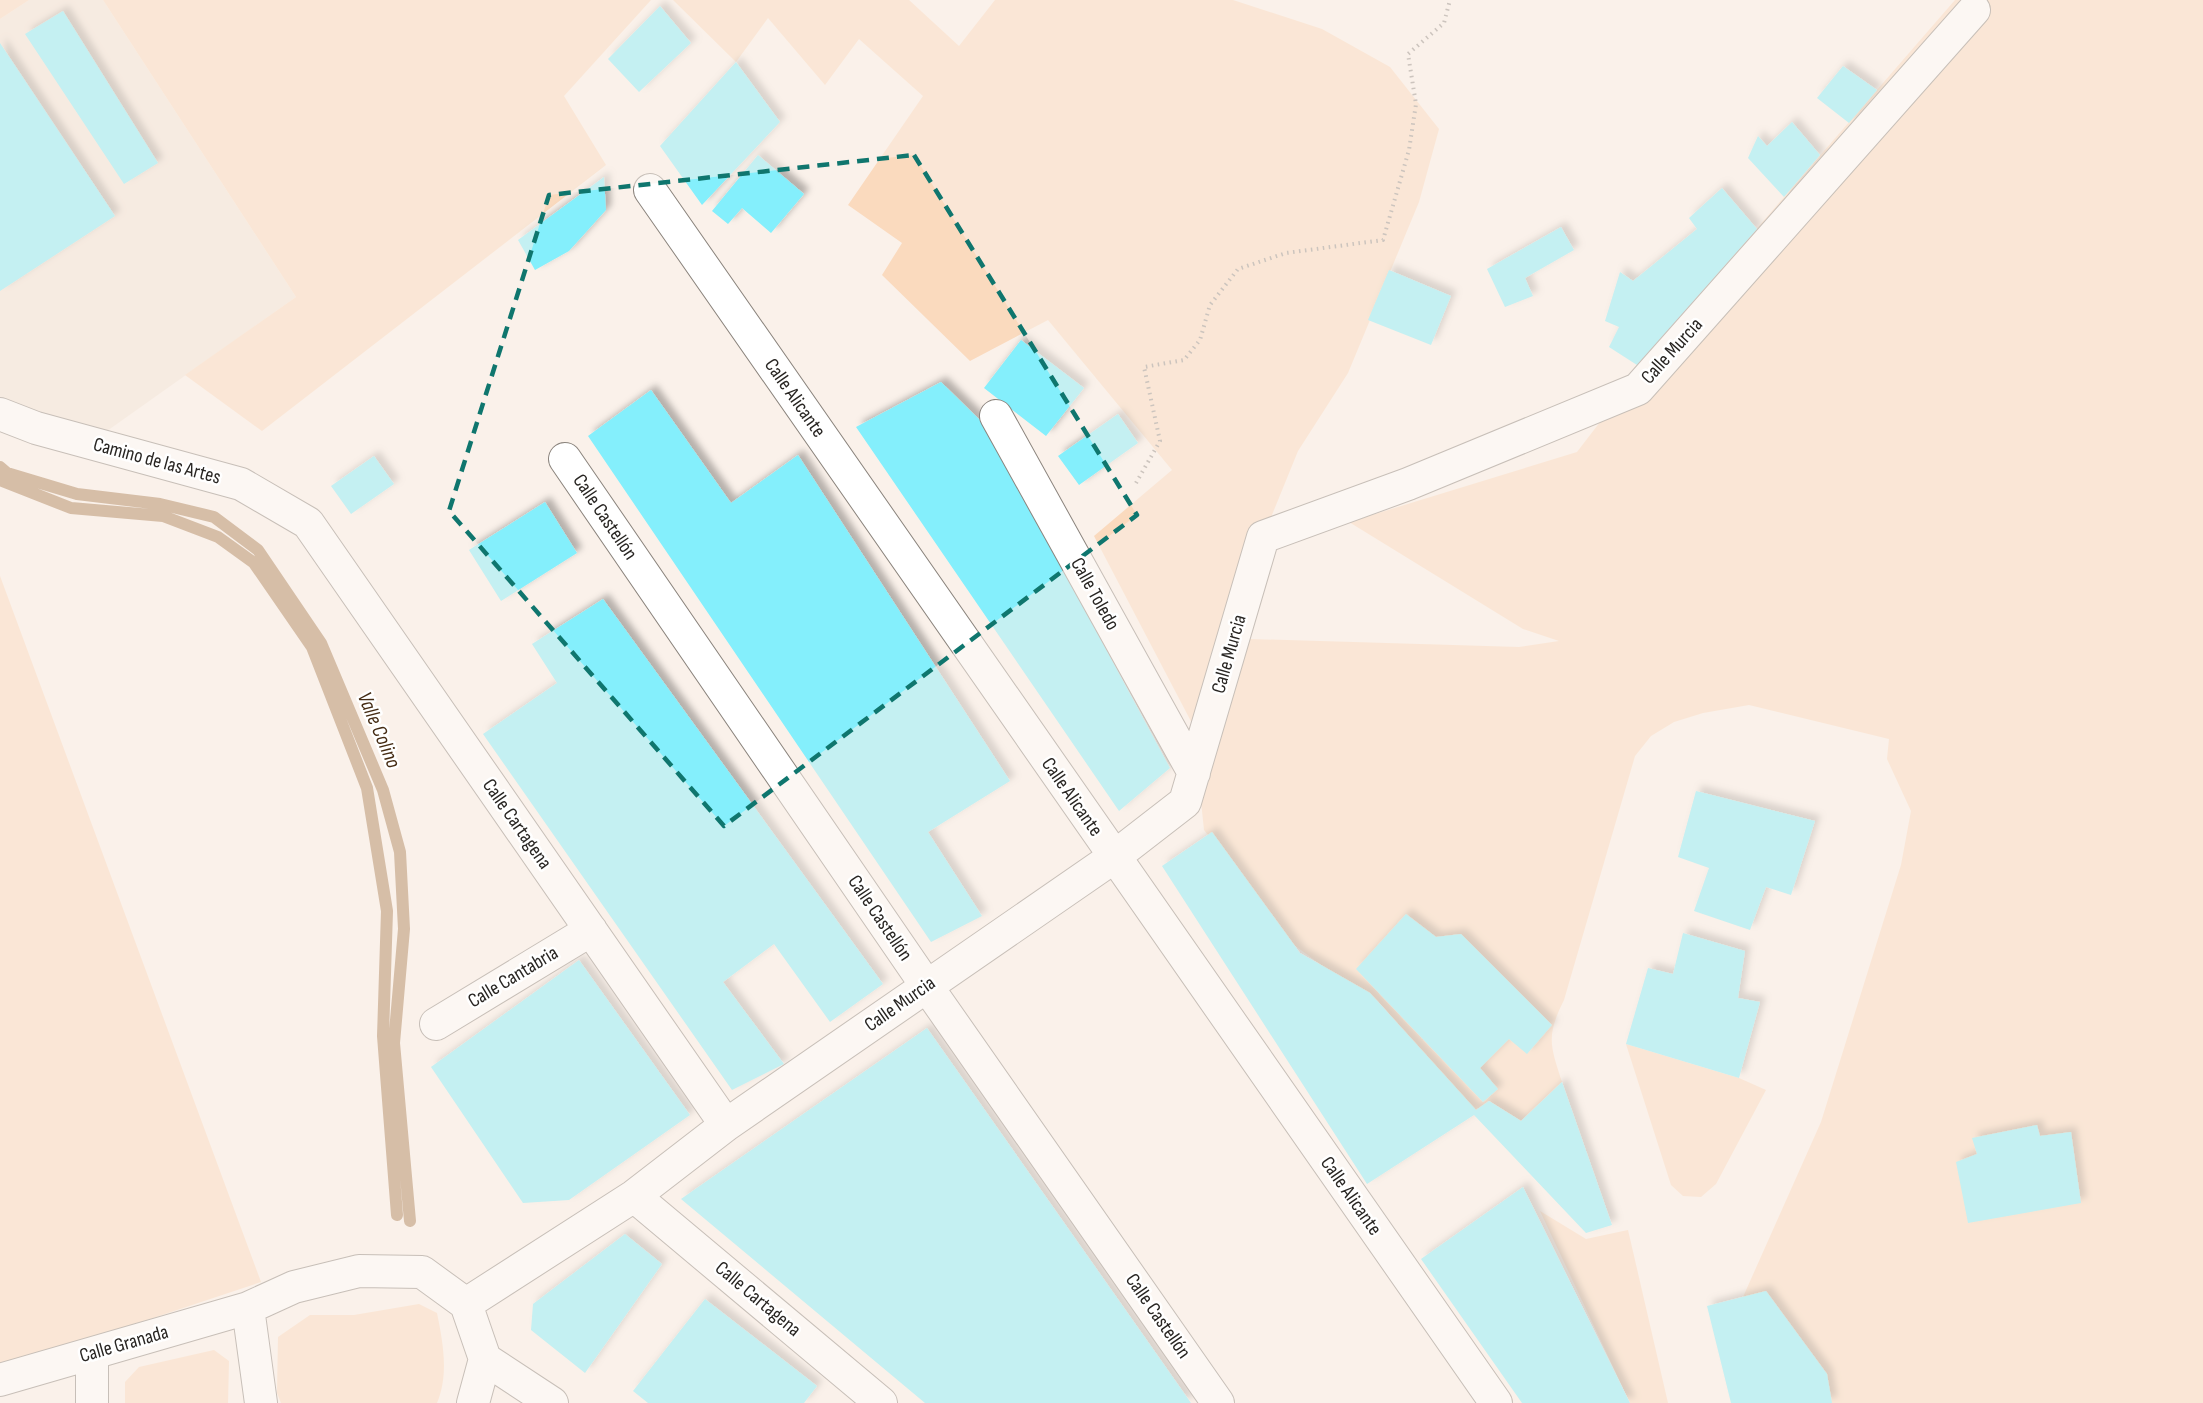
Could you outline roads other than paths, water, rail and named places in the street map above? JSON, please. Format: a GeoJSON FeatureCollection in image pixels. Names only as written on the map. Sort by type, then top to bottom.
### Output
{"type":"FeatureCollection","features":[{"type":"Feature","properties":{"kind":"street","name":"Calle Murcia"},"geometry":{"type":"LineString","coordinates":[[466,1304],[634,1196],[726,1125],[1114,857],[1185,802],[1263,537],[1408,484],[1638,388],[1974,10]]}},
{"type":"Feature","properties":{"kind":"street","name":"Calle Alicante"},"geometry":{"type":"LineString","coordinates":[[651,190],[1496,1403]]}},
{"type":"Feature","properties":{"kind":"street","name":"Camino de las Artes"},"geometry":{"type":"LineString","coordinates":[[0,414],[36,428],[241,483],[308,523]]}},
{"type":"Feature","properties":{"kind":"street","name":"Calle Toledo"},"geometry":{"type":"LineString","coordinates":[[996,416],[1194,772]]}},
{"type":"Feature","properties":{"kind":"street","name":"Calle Castellón"},"geometry":{"type":"LineString","coordinates":[[565,459],[926,985],[1218,1403]]}},
{"type":"Feature","properties":{"kind":"street","name":"Calle Cartagena"},"geometry":{"type":"LineString","coordinates":[[308,523],[726,1125]]}},
{"type":"Feature","properties":{"kind":"street","name":"Calle Cantabria"},"geometry":{"type":"LineString","coordinates":[[436,1024],[591,930]]}},
{"type":"Feature","properties":{"kind":"street","name":"Calle Cartagena"},"geometry":{"type":"LineString","coordinates":[[634,1196],[881,1403]]}},
{"type":"Feature","properties":{"kind":"street","name":"Calle Granada"},"geometry":{"type":"LineString","coordinates":[[0,1380],[248,1308],[294,1287],[359,1271],[422,1272],[466,1304]]}},
{"type":"Feature","properties":{"kind":"street"},"geometry":{"type":"LineString","coordinates":[[466,1304],[485,1359],[473,1403]]}},
{"type":"Feature","properties":{"kind":"street"},"geometry":{"type":"LineString","coordinates":[[248,1308],[261,1403]]}},
{"type":"Feature","properties":{"kind":"street"},"geometry":{"type":"LineString","coordinates":[[92,1354],[93,1403]]}},
{"type":"Feature","properties":{"kind":"street"},"geometry":{"type":"LineString","coordinates":[[485,1359],[552,1403]]}},
{"type":"Feature","properties":{"kind":"waterway","name":"Valle Colino"},"geometry":{"type":"LineString","coordinates":[[0,467],[7,473],[77,494],[160,504],[214,517],[258,550],[321,643],[383,790],[400,852],[404,929],[394,1043],[410,1221]]}},
{"type":"Feature","properties":{"kind":"waterway"},"geometry":{"type":"LineString","coordinates":[[0,480],[71,508],[163,516],[218,537],[254,563],[312,647],[367,788],[387,911],[383,1036],[397,1215]]}}]}
